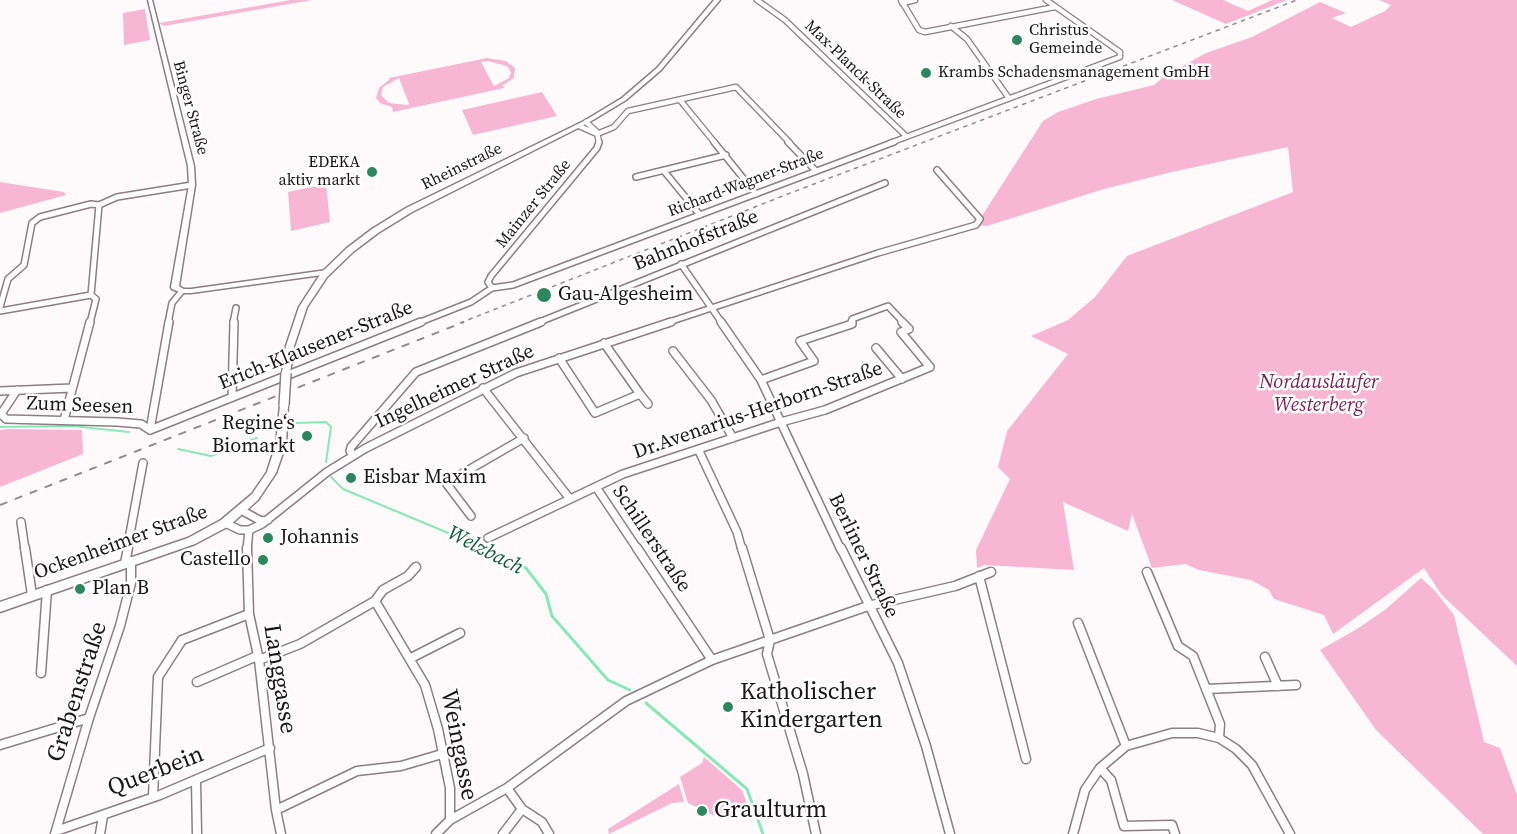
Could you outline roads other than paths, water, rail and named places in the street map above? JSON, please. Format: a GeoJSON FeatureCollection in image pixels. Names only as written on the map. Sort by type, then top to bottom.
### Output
{"type":"FeatureCollection","features":[{"type":"Feature","properties":{"kind":"main road","name":"Rheinstraße"},"geometry":{"type":"LineString","coordinates":[[284,405],[290,346],[299,317],[318,283],[327,272],[361,241],[393,219],[582,124],[624,99],[654,75],[717,0]]}},
{"type":"Feature","properties":{"kind":"main road","name":"Ockenheimer Straße"},"geometry":{"type":"LineString","coordinates":[[0,607],[191,541],[225,523],[259,491],[277,459],[281,444],[284,405]]}},
{"type":"Feature","properties":{"kind":"street","name":"Binger Straße"},"geometry":{"type":"LineString","coordinates":[[150,0],[190,156],[192,185],[175,285],[182,291]]}},
{"type":"Feature","properties":{"kind":"street","name":"Max-Planck-Straße"},"geometry":{"type":"LineString","coordinates":[[757,0],[785,20],[906,136]]}},
{"type":"Feature","properties":{"kind":"street"},"geometry":{"type":"LineString","coordinates":[[915,0],[902,1],[919,30],[926,32],[1055,7]]}},
{"type":"Feature","properties":{"kind":"street"},"geometry":{"type":"LineString","coordinates":[[1046,0],[1055,7]]}},
{"type":"Feature","properties":{"kind":"street","name":"Richard-Wagner-Straße"},"geometry":{"type":"LineString","coordinates":[[492,288],[513,285],[1121,55],[1055,7]]}},
{"type":"Feature","properties":{"kind":"street"},"geometry":{"type":"LineString","coordinates":[[951,26],[967,39],[1008,97]]}},
{"type":"Feature","properties":{"kind":"street"},"geometry":{"type":"LineString","coordinates":[[582,124],[597,134],[614,127],[628,111],[735,87],[816,171]]}},
{"type":"Feature","properties":{"kind":"street"},"geometry":{"type":"LineString","coordinates":[[680,100],[756,194]]}},
{"type":"Feature","properties":{"kind":"street","name":"Mainzer Straße"},"geometry":{"type":"LineString","coordinates":[[492,288],[488,285],[492,276],[597,148],[599,142],[597,134]]}},
{"type":"Feature","properties":{"kind":"street"},"geometry":{"type":"LineString","coordinates":[[636,177],[726,155]]}},
{"type":"Feature","properties":{"kind":"street","name":"Ingelheimer Straße"},"geometry":{"type":"LineString","coordinates":[[353,456],[516,373],[878,253],[980,222],[980,219],[937,170]]}},
{"type":"Feature","properties":{"kind":"street"},"geometry":{"type":"LineString","coordinates":[[664,171],[700,215]]}},
{"type":"Feature","properties":{"kind":"street","name":"Bahnhofstraße"},"geometry":{"type":"LineString","coordinates":[[353,456],[350,451],[351,447],[416,372],[885,183]]}},
{"type":"Feature","properties":{"kind":"street"},"geometry":{"type":"LineString","coordinates":[[64,420],[96,298],[91,295],[0,309],[8,279],[24,265],[32,223],[40,218],[91,204],[99,205],[117,197],[192,185]]}},
{"type":"Feature","properties":{"kind":"street"},"geometry":{"type":"LineString","coordinates":[[91,295],[99,205]]}},
{"type":"Feature","properties":{"kind":"street"},"geometry":{"type":"LineString","coordinates":[[681,264],[711,309]]}},
{"type":"Feature","properties":{"kind":"street"},"geometry":{"type":"LineString","coordinates":[[150,430],[172,303],[182,291],[327,272]]}},
{"type":"Feature","properties":{"kind":"street"},"geometry":{"type":"LineString","coordinates":[[292,276],[318,283]]}},
{"type":"Feature","properties":{"kind":"street","name":"Erich-Klausener-Straße"},"geometry":{"type":"LineString","coordinates":[[150,430],[471,302],[492,288]]}},
{"type":"Feature","properties":{"kind":"street","name":"Dr.Avenarius-Herborn-Straße"},"geometry":{"type":"LineString","coordinates":[[596,487],[623,474],[699,451],[781,422],[825,410],[930,367],[901,332],[909,329],[888,306],[852,319],[852,324],[800,341],[814,361],[761,380]]}},
{"type":"Feature","properties":{"kind":"street"},"geometry":{"type":"LineString","coordinates":[[232,397],[232,331],[236,308]]}},
{"type":"Feature","properties":{"kind":"street","name":"Berliner Straße"},"geometry":{"type":"LineString","coordinates":[[711,309],[761,380],[868,606],[898,663],[926,746],[950,834]]}},
{"type":"Feature","properties":{"kind":"street"},"geometry":{"type":"LineString","coordinates":[[604,343],[648,404]]}},
{"type":"Feature","properties":{"kind":"street"},"geometry":{"type":"LineString","coordinates":[[876,348],[902,379]]}},
{"type":"Feature","properties":{"kind":"street"},"geometry":{"type":"LineString","coordinates":[[673,351],[711,400],[732,438]]}},
{"type":"Feature","properties":{"kind":"street"},"geometry":{"type":"LineString","coordinates":[[559,358],[595,414],[640,394]]}},
{"type":"Feature","properties":{"kind":"street"},"geometry":{"type":"LineString","coordinates":[[0,391],[72,388]]}},
{"type":"Feature","properties":{"kind":"street"},"geometry":{"type":"LineString","coordinates":[[483,388],[570,499]]}},
{"type":"Feature","properties":{"kind":"street","name":"Zum Seesen"},"geometry":{"type":"LineString","coordinates":[[17,390],[1,414],[6,419],[141,424],[150,430]]}},
{"type":"Feature","properties":{"kind":"street"},"geometry":{"type":"LineString","coordinates":[[471,516],[446,483],[524,438]]}},
{"type":"Feature","properties":{"kind":"street"},"geometry":{"type":"LineString","coordinates":[[699,451],[737,532],[770,640],[767,654],[803,774],[816,834]]}},
{"type":"Feature","properties":{"kind":"street"},"geometry":{"type":"LineString","coordinates":[[225,523],[232,528],[249,530],[271,519],[327,472],[353,456]]}},
{"type":"Feature","properties":{"kind":"street","name":"Grabenstraße"},"geometry":{"type":"LineString","coordinates":[[56,833],[89,718],[120,626],[131,583],[128,562],[142,463]]}},
{"type":"Feature","properties":{"kind":"street","name":"Schillerstraße"},"geometry":{"type":"LineString","coordinates":[[488,538],[596,487],[712,660]]}},
{"type":"Feature","properties":{"kind":"street"},"geometry":{"type":"LineString","coordinates":[[241,510],[261,521],[271,519]]}},
{"type":"Feature","properties":{"kind":"street"},"geometry":{"type":"LineString","coordinates":[[21,522],[32,595]]}},
{"type":"Feature","properties":{"kind":"street","name":"Langgasse"},"geometry":{"type":"LineString","coordinates":[[249,530],[247,544],[249,614],[258,658],[276,810],[281,834]]}},
{"type":"Feature","properties":{"kind":"street"},"geometry":{"type":"LineString","coordinates":[[197,682],[300,644],[375,601],[383,590],[408,576],[416,567]]}},
{"type":"Feature","properties":{"kind":"street"},"geometry":{"type":"LineString","coordinates":[[450,820],[507,788],[626,701],[712,660],[868,606],[955,586],[991,572]]}},
{"type":"Feature","properties":{"kind":"street"},"geometry":{"type":"LineString","coordinates":[[1147,572],[1178,646],[1193,656],[1220,724],[1219,738]]}},
{"type":"Feature","properties":{"kind":"street"},"geometry":{"type":"LineString","coordinates":[[980,576],[1026,759]]}},
{"type":"Feature","properties":{"kind":"street"},"geometry":{"type":"LineString","coordinates":[[41,673],[46,590]]}},
{"type":"Feature","properties":{"kind":"street","name":"Weingasse"},"geometry":{"type":"LineString","coordinates":[[375,601],[425,685],[450,788],[450,820],[436,834]]}},
{"type":"Feature","properties":{"kind":"street"},"geometry":{"type":"LineString","coordinates":[[153,797],[158,677],[182,640],[249,614]]}},
{"type":"Feature","properties":{"kind":"street"},"geometry":{"type":"LineString","coordinates":[[1078,623],[1126,746]]}},
{"type":"Feature","properties":{"kind":"street"},"geometry":{"type":"LineString","coordinates":[[411,658],[460,633]]}},
{"type":"Feature","properties":{"kind":"street"},"geometry":{"type":"LineString","coordinates":[[1265,657],[1278,686]]}},
{"type":"Feature","properties":{"kind":"street"},"geometry":{"type":"LineString","coordinates":[[1206,689],[1296,685]]}},
{"type":"Feature","properties":{"kind":"street"},"geometry":{"type":"LineString","coordinates":[[0,745],[89,718]]}},
{"type":"Feature","properties":{"kind":"street"},"geometry":{"type":"LineString","coordinates":[[1072,834],[1085,790],[1100,768],[1126,746],[1172,734],[1198,733],[1219,738],[1236,749],[1252,765],[1290,834]]}},
{"type":"Feature","properties":{"kind":"street","name":"Querbein"},"geometry":{"type":"LineString","coordinates":[[56,833],[196,781],[270,748]]}},
{"type":"Feature","properties":{"kind":"street"},"geometry":{"type":"LineString","coordinates":[[276,810],[357,771],[401,766],[442,754]]}},
{"type":"Feature","properties":{"kind":"street"},"geometry":{"type":"LineString","coordinates":[[1100,768],[1111,780],[1124,826],[1172,825],[1175,834]]}},
{"type":"Feature","properties":{"kind":"street"},"geometry":{"type":"LineString","coordinates":[[196,781],[197,834]]}},
{"type":"Feature","properties":{"kind":"street"},"geometry":{"type":"LineString","coordinates":[[507,788],[522,810],[542,822],[549,834]]}},
{"type":"Feature","properties":{"kind":"street"},"geometry":{"type":"LineString","coordinates":[[503,834],[522,810]]}},
{"type":"Feature","properties":{"kind":"street"},"geometry":{"type":"LineString","coordinates":[[100,834],[103,816]]}},
{"type":"Feature","properties":{"kind":"waterway","name":"Welzbach"},"geometry":{"type":"LineString","coordinates":[[296,423],[326,422],[331,427],[326,462]]}},
{"type":"Feature","properties":{"kind":"waterway","name":"Welzbach"},"geometry":{"type":"LineString","coordinates":[[0,427],[72,426],[129,432]]}},
{"type":"Feature","properties":{"kind":"waterway","name":"Welzbach"},"geometry":{"type":"LineString","coordinates":[[178,449],[211,456],[257,438]]}},
{"type":"Feature","properties":{"kind":"waterway","name":"Welzbach"},"geometry":{"type":"LineString","coordinates":[[331,477],[343,489],[489,550]]}},
{"type":"Feature","properties":{"kind":"waterway","name":"Welzbach"},"geometry":{"type":"LineString","coordinates":[[486,548],[526,568],[546,594],[552,616],[608,680],[630,690]]}},
{"type":"Feature","properties":{"kind":"waterway","name":"Welzbach"},"geometry":{"type":"LineString","coordinates":[[646,703],[747,789],[763,834]]}},
{"type":"Feature","properties":{"kind":"railway"},"geometry":{"type":"LineString","coordinates":[[460,323],[793,192],[1297,0]]}},
{"type":"Feature","properties":{"kind":"railway"},"geometry":{"type":"LineString","coordinates":[[0,505],[464,322]]}},
{"type":"Feature","properties":{"kind":"place","name":"Christus Gemeinde"},"geometry":{"type":"Point","coordinates":[1017,40]}},
{"type":"Feature","properties":{"kind":"place","name":"Krambs Schadensmanagement GmbH"},"geometry":{"type":"Point","coordinates":[926,73]}},
{"type":"Feature","properties":{"kind":"place","name":"EDEKA aktiv markt"},"geometry":{"type":"Point","coordinates":[372,172]}},
{"type":"Feature","properties":{"kind":"place","name":"Gau-Algesheim"},"geometry":{"type":"Point","coordinates":[544,295]}},
{"type":"Feature","properties":{"kind":"place","name":"Regine‘s Biomarkt"},"geometry":{"type":"Point","coordinates":[307,436]}},
{"type":"Feature","properties":{"kind":"place","name":"Eisbar Maxim"},"geometry":{"type":"Point","coordinates":[351,478]}},
{"type":"Feature","properties":{"kind":"place","name":"Johannis"},"geometry":{"type":"Point","coordinates":[268,538]}},
{"type":"Feature","properties":{"kind":"place","name":"Castello"},"geometry":{"type":"Point","coordinates":[263,560]}},
{"type":"Feature","properties":{"kind":"place","name":"Plan B"},"geometry":{"type":"Point","coordinates":[80,589]}},
{"type":"Feature","properties":{"kind":"place","name":"Katholischer Kindergarten"},"geometry":{"type":"Point","coordinates":[728,707]}},
{"type":"Feature","properties":{"kind":"place","name":"Graulturm"},"geometry":{"type":"Point","coordinates":[702,811]}},
{"type":"Feature","properties":{"kind":"park label","name":"Nordausläufer Westerberg"},"geometry":{"type":"Point","coordinates":[1319,394]}}]}
